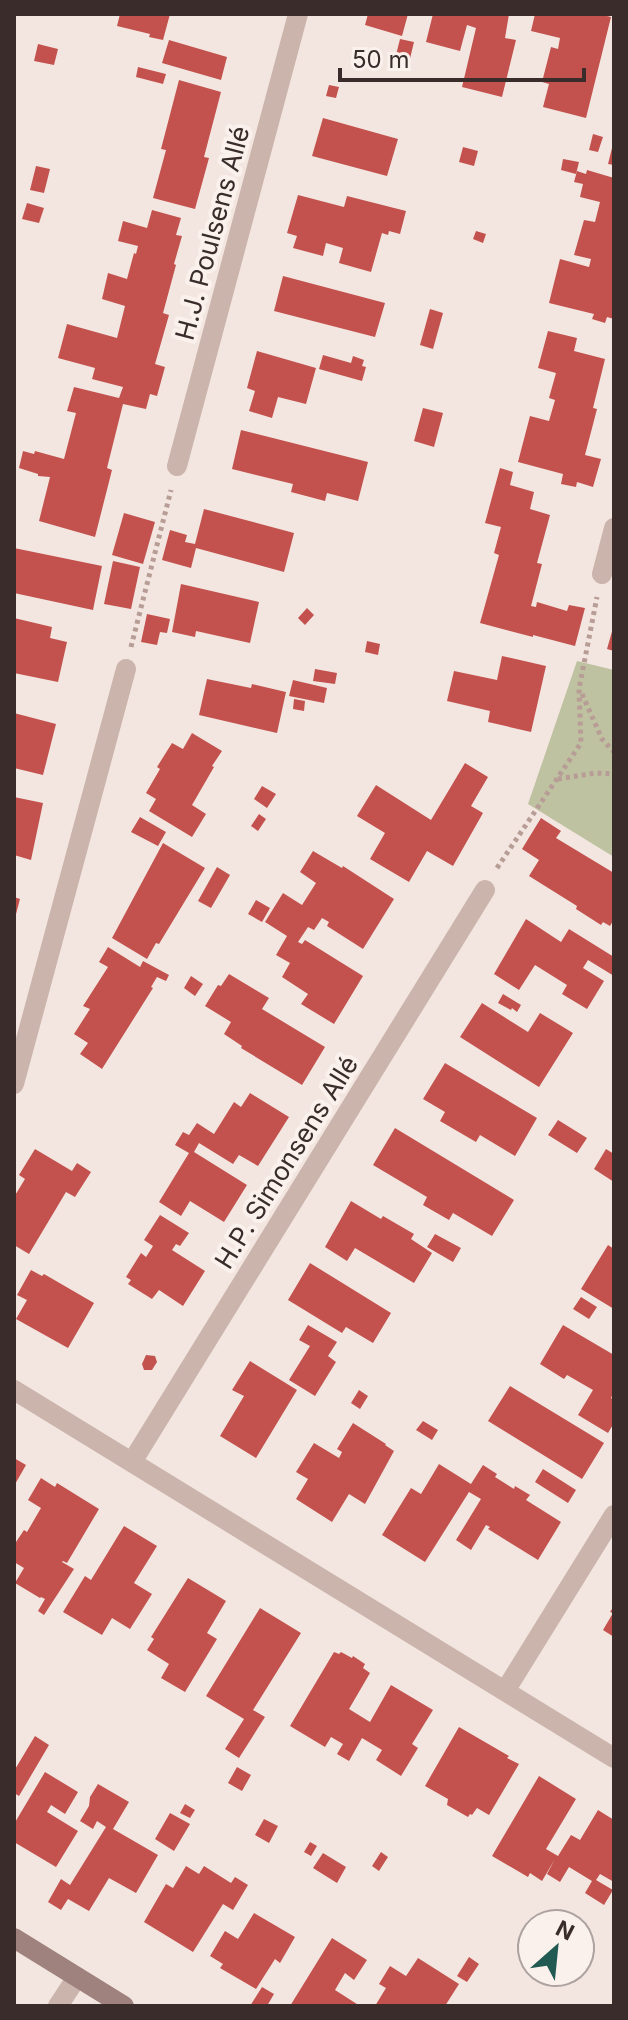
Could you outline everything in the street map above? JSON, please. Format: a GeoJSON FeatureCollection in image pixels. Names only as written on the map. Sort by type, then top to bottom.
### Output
{"type":"FeatureCollection","features":[{"type":"Feature","properties":{"kind":"street","name":"H.J. Poulsens Allé"},"geometry":{"type":"LineString","coordinates":[[177,466],[298,14]]}},
{"type":"Feature","properties":{"kind":"street"},"geometry":{"type":"LineString","coordinates":[[602,574],[614,528]]}},
{"type":"Feature","properties":{"kind":"street"},"geometry":{"type":"LineString","coordinates":[[14,1084],[126,669]]}},
{"type":"Feature","properties":{"kind":"street","name":"H.P. Simonsens Allé"},"geometry":{"type":"LineString","coordinates":[[132,1462],[485,890]]}},
{"type":"Feature","properties":{"kind":"street"},"geometry":{"type":"LineString","coordinates":[[14,1390],[614,1758]]}},
{"type":"Feature","properties":{"kind":"street"},"geometry":{"type":"LineString","coordinates":[[505,1691],[614,1515]]}},
{"type":"Feature","properties":{"kind":"street"},"geometry":{"type":"LineString","coordinates":[[14,1938],[124,2006]]}},
{"type":"Feature","properties":{"kind":"street"},"geometry":{"type":"LineString","coordinates":[[58,2006],[77,1977]]}},
{"type":"Feature","properties":{"kind":"path"},"geometry":{"type":"LineString","coordinates":[[126,669],[177,466]]}},
{"type":"Feature","properties":{"kind":"path"},"geometry":{"type":"LineString","coordinates":[[485,890],[581,743],[579,689],[602,574]]}},
{"type":"Feature","properties":{"kind":"path"},"geometry":{"type":"LineString","coordinates":[[579,689],[602,739],[614,752]]}},
{"type":"Feature","properties":{"kind":"path"},"geometry":{"type":"LineString","coordinates":[[557,779],[595,773],[614,774]]}},
{"type":"Feature","properties":{"kind":"green space"},"geometry":{"type":"Polygon","coordinates":[[[577,661],[614,670],[614,857],[528,804],[577,661]]]}},
{"type":"Feature","properties":{"kind":"building"},"geometry":{"type":"Polygon","coordinates":[[[120,14],[170,14],[163,40],[117,26],[120,14]]]}},
{"type":"Feature","properties":{"kind":"building"},"geometry":{"type":"Polygon","coordinates":[[[368,14],[408,14],[402,36],[365,25],[368,14]]]}},
{"type":"Feature","properties":{"kind":"building"},"geometry":{"type":"Polygon","coordinates":[[[433,14],[509,14],[505,38],[516,40],[502,97],[462,87],[476,28],[467,25],[460,51],[426,42],[433,14]]]}},
{"type":"Feature","properties":{"kind":"building"},"geometry":{"type":"Polygon","coordinates":[[[535,14],[599,14],[611,17],[586,118],[543,107],[549,84],[542,82],[551,47],[558,49],[560,38],[531,31],[535,14]]]}},
{"type":"Feature","properties":{"kind":"building"},"geometry":{"type":"Polygon","coordinates":[[[400,39],[414,42],[407,71],[393,67],[400,39]]]}},
{"type":"Feature","properties":{"kind":"building"},"geometry":{"type":"Polygon","coordinates":[[[169,40],[227,57],[221,80],[162,63],[169,40]]]}},
{"type":"Feature","properties":{"kind":"building"},"geometry":{"type":"Polygon","coordinates":[[[38,44],[58,49],[54,65],[34,61],[38,44]]]}},
{"type":"Feature","properties":{"kind":"building"},"geometry":{"type":"Polygon","coordinates":[[[138,67],[166,74],[163,84],[136,77],[138,67]]]}},
{"type":"Feature","properties":{"kind":"building"},"geometry":{"type":"Polygon","coordinates":[[[179,80],[221,92],[204,157],[209,158],[195,209],[153,198],[166,150],[161,149],[179,80]]]}},
{"type":"Feature","properties":{"kind":"building"},"geometry":{"type":"Polygon","coordinates":[[[329,85],[339,87],[336,98],[326,96],[329,85]]]}},
{"type":"Feature","properties":{"kind":"building"},"geometry":{"type":"Polygon","coordinates":[[[323,118],[398,139],[387,176],[312,156],[323,118]]]}},
{"type":"Feature","properties":{"kind":"building"},"geometry":{"type":"Polygon","coordinates":[[[593,134],[603,137],[598,152],[589,150],[593,134]]]}},
{"type":"Feature","properties":{"kind":"building"},"geometry":{"type":"Polygon","coordinates":[[[614,144],[614,165],[608,164],[614,144]]]}},
{"type":"Feature","properties":{"kind":"building"},"geometry":{"type":"Polygon","coordinates":[[[463,147],[478,151],[474,166],[459,162],[463,147]]]}},
{"type":"Feature","properties":{"kind":"building"},"geometry":{"type":"Polygon","coordinates":[[[563,159],[579,162],[576,174],[561,170],[563,159]]]}},
{"type":"Feature","properties":{"kind":"building"},"geometry":{"type":"Polygon","coordinates":[[[36,166],[50,169],[44,193],[30,190],[36,166]]]}},
{"type":"Feature","properties":{"kind":"building"},"geometry":{"type":"Polygon","coordinates":[[[587,170],[614,178],[614,319],[607,317],[605,323],[592,319],[594,314],[549,303],[560,259],[589,267],[591,259],[574,255],[584,220],[595,222],[600,202],[580,197],[583,184],[574,182],[577,171],[586,174],[587,170]]]}},
{"type":"Feature","properties":{"kind":"building"},"geometry":{"type":"Polygon","coordinates":[[[298,195],[344,207],[347,196],[406,211],[400,234],[382,233],[371,272],[339,263],[343,248],[326,243],[323,256],[293,248],[297,236],[287,233],[298,195]]]}},
{"type":"Feature","properties":{"kind":"building"},"geometry":{"type":"Polygon","coordinates":[[[27,203],[44,208],[39,223],[22,219],[27,203]]]}},
{"type":"Feature","properties":{"kind":"building"},"geometry":{"type":"Polygon","coordinates":[[[152,210],[181,218],[176,235],[182,236],[163,313],[169,315],[155,364],[165,367],[157,396],[150,394],[146,409],[123,404],[107,468],[112,470],[95,537],[39,521],[50,477],[19,468],[23,451],[64,459],[76,413],[67,411],[74,387],[119,398],[123,387],[92,379],[95,368],[58,358],[67,324],[117,338],[125,306],[102,299],[108,273],[127,279],[138,246],[118,241],[123,221],[147,228],[152,210]]]}},
{"type":"Feature","properties":{"kind":"building"},"geometry":{"type":"Polygon","coordinates":[[[476,231],[486,234],[483,243],[473,239],[476,231]]]}},
{"type":"Feature","properties":{"kind":"building"},"geometry":{"type":"Polygon","coordinates":[[[283,276],[385,303],[375,337],[274,311],[283,276]]]}},
{"type":"Feature","properties":{"kind":"building"},"geometry":{"type":"Polygon","coordinates":[[[430,309],[443,313],[433,349],[420,345],[430,309]]]}},
{"type":"Feature","properties":{"kind":"building"},"geometry":{"type":"Polygon","coordinates":[[[548,331],[577,338],[574,351],[605,359],[585,455],[601,459],[593,487],[577,482],[576,487],[561,484],[563,474],[518,462],[530,416],[549,421],[555,400],[549,398],[556,373],[538,368],[548,331]]]}},
{"type":"Feature","properties":{"kind":"building"},"geometry":{"type":"Polygon","coordinates":[[[257,351],[316,368],[306,404],[278,397],[272,418],[249,411],[255,391],[247,388],[257,351]]]}},
{"type":"Feature","properties":{"kind":"building"},"geometry":{"type":"Polygon","coordinates":[[[323,355],[351,363],[353,356],[364,360],[362,366],[366,367],[362,381],[319,369],[323,355]]]}},
{"type":"Feature","properties":{"kind":"building"},"geometry":{"type":"Polygon","coordinates":[[[423,408],[443,413],[434,447],[414,441],[423,408]]]}},
{"type":"Feature","properties":{"kind":"building"},"geometry":{"type":"Polygon","coordinates":[[[241,430],[368,462],[358,501],[327,493],[325,501],[291,492],[293,484],[232,469],[241,430]]]}},
{"type":"Feature","properties":{"kind":"building"},"geometry":{"type":"Polygon","coordinates":[[[500,468],[513,472],[510,485],[534,492],[530,509],[550,515],[537,563],[542,564],[531,606],[536,607],[537,602],[567,611],[569,605],[585,608],[575,646],[480,623],[499,555],[494,553],[501,527],[485,523],[500,468]]]}},
{"type":"Feature","properties":{"kind":"building"},"geometry":{"type":"Polygon","coordinates":[[[204,509],[294,533],[284,572],[196,548],[191,568],[162,560],[170,530],[187,535],[185,542],[195,544],[204,509]]]}},
{"type":"Feature","properties":{"kind":"building"},"geometry":{"type":"Polygon","coordinates":[[[124,513],[155,522],[143,564],[112,555],[124,513]]]}},
{"type":"Feature","properties":{"kind":"building"},"geometry":{"type":"Polygon","coordinates":[[[14,548],[102,566],[93,610],[14,593],[14,548]]]}},
{"type":"Feature","properties":{"kind":"building"},"geometry":{"type":"Polygon","coordinates":[[[113,561],[140,567],[131,609],[104,604],[113,561]]]}},
{"type":"Feature","properties":{"kind":"building"},"geometry":{"type":"Polygon","coordinates":[[[181,584],[259,602],[250,643],[196,631],[195,637],[172,632],[181,584]]]}},
{"type":"Feature","properties":{"kind":"building"},"geometry":{"type":"Polygon","coordinates":[[[307,608],[314,615],[305,625],[298,618],[307,608]]]}},
{"type":"Feature","properties":{"kind":"building"},"geometry":{"type":"Polygon","coordinates":[[[147,614],[170,619],[167,633],[160,632],[157,645],[141,642],[147,614]]]}},
{"type":"Feature","properties":{"kind":"building"},"geometry":{"type":"Polygon","coordinates":[[[14,618],[52,627],[50,638],[67,642],[58,682],[14,673],[14,618]]]}},
{"type":"Feature","properties":{"kind":"building"},"geometry":{"type":"Polygon","coordinates":[[[614,628],[614,651],[607,649],[614,628]]]}},
{"type":"Feature","properties":{"kind":"building"},"geometry":{"type":"Polygon","coordinates":[[[367,641],[380,644],[378,655],[365,652],[367,641]]]}},
{"type":"Feature","properties":{"kind":"building"},"geometry":{"type":"Polygon","coordinates":[[[502,656],[546,666],[531,732],[488,722],[490,711],[447,701],[454,671],[497,680],[502,656]]]}},
{"type":"Feature","properties":{"kind":"building"},"geometry":{"type":"Polygon","coordinates":[[[315,669],[337,673],[335,684],[313,681],[315,669]]]}},
{"type":"Feature","properties":{"kind":"building"},"geometry":{"type":"Polygon","coordinates":[[[207,679],[286,692],[277,733],[199,715],[207,679]]]}},
{"type":"Feature","properties":{"kind":"building"},"geometry":{"type":"Polygon","coordinates":[[[293,680],[327,688],[324,703],[289,696],[293,680]]]}},
{"type":"Feature","properties":{"kind":"building"},"geometry":{"type":"Polygon","coordinates":[[[294,699],[305,701],[304,711],[293,709],[294,699]]]}},
{"type":"Feature","properties":{"kind":"building"},"geometry":{"type":"Polygon","coordinates":[[[14,713],[56,724],[43,775],[14,768],[14,713]]]}},
{"type":"Feature","properties":{"kind":"building"},"geometry":{"type":"Polygon","coordinates":[[[192,733],[222,751],[192,805],[206,814],[192,837],[149,811],[156,799],[146,793],[172,743],[183,749],[192,733]]]}},
{"type":"Feature","properties":{"kind":"building"},"geometry":{"type":"Polygon","coordinates":[[[465,763],[488,777],[471,806],[483,813],[453,866],[427,851],[409,882],[370,859],[385,833],[357,816],[376,785],[431,820],[465,763]]]}},
{"type":"Feature","properties":{"kind":"building"},"geometry":{"type":"Polygon","coordinates":[[[262,786],[276,794],[267,808],[254,799],[262,786]]]}},
{"type":"Feature","properties":{"kind":"building"},"geometry":{"type":"Polygon","coordinates":[[[14,797],[43,803],[31,860],[14,855],[14,797]]]}},
{"type":"Feature","properties":{"kind":"building"},"geometry":{"type":"Polygon","coordinates":[[[259,814],[266,819],[258,831],[251,826],[259,814]]]}},
{"type":"Feature","properties":{"kind":"building"},"geometry":{"type":"Polygon","coordinates":[[[140,817],[166,832],[158,846],[131,832],[140,817]]]}},
{"type":"Feature","properties":{"kind":"building"},"geometry":{"type":"Polygon","coordinates":[[[541,818],[561,831],[556,838],[614,873],[614,919],[610,926],[603,922],[601,925],[529,876],[539,860],[522,849],[541,818]]]}},
{"type":"Feature","properties":{"kind":"building"},"geometry":{"type":"Polygon","coordinates":[[[163,843],[205,868],[147,959],[112,938],[163,843]]]}},
{"type":"Feature","properties":{"kind":"building"},"geometry":{"type":"Polygon","coordinates":[[[313,851],[394,899],[363,949],[327,926],[329,922],[322,918],[314,930],[308,927],[298,942],[302,944],[305,940],[363,976],[334,1024],[301,1004],[308,994],[282,977],[290,963],[276,955],[287,936],[265,922],[283,893],[302,905],[316,883],[300,872],[313,851]]]}},
{"type":"Feature","properties":{"kind":"building"},"geometry":{"type":"Polygon","coordinates":[[[217,867],[230,875],[211,908],[198,901],[217,867]]]}},
{"type":"Feature","properties":{"kind":"building"},"geometry":{"type":"Polygon","coordinates":[[[14,897],[20,899],[15,918],[14,918],[14,897]]]}},
{"type":"Feature","properties":{"kind":"building"},"geometry":{"type":"Polygon","coordinates":[[[256,900],[270,908],[262,922],[248,914],[256,900]]]}},
{"type":"Feature","properties":{"kind":"building"},"geometry":{"type":"Polygon","coordinates":[[[526,919],[561,942],[569,929],[614,957],[614,976],[588,960],[583,968],[604,981],[587,1009],[562,994],[567,985],[535,965],[519,990],[494,974],[526,919]]]}},
{"type":"Feature","properties":{"kind":"building"},"geometry":{"type":"Polygon","coordinates":[[[108,947],[140,967],[143,961],[169,975],[166,981],[157,977],[102,1069],[80,1054],[88,1043],[74,1034],[90,1009],[83,1006],[108,967],[99,962],[108,947]]]}},
{"type":"Feature","properties":{"kind":"building"},"geometry":{"type":"Polygon","coordinates":[[[229,974],[269,998],[262,1009],[325,1047],[302,1085],[241,1048],[224,1034],[231,1022],[205,1006],[229,974]]]}},
{"type":"Feature","properties":{"kind":"building"},"geometry":{"type":"Polygon","coordinates":[[[191,976],[203,984],[195,996],[184,988],[191,976]]]}},
{"type":"Feature","properties":{"kind":"building"},"geometry":{"type":"Polygon","coordinates":[[[503,994],[521,1005],[517,1012],[498,1003],[503,994]]]}},
{"type":"Feature","properties":{"kind":"building"},"geometry":{"type":"Polygon","coordinates":[[[482,1003],[528,1032],[540,1013],[573,1033],[539,1087],[460,1037],[482,1003]]]}},
{"type":"Feature","properties":{"kind":"building"},"geometry":{"type":"Polygon","coordinates":[[[445,1063],[537,1118],[515,1156],[480,1135],[476,1142],[440,1121],[445,1112],[423,1099],[445,1063]]]}},
{"type":"Feature","properties":{"kind":"building"},"geometry":{"type":"Polygon","coordinates":[[[250,1093],[289,1117],[258,1166],[239,1155],[233,1164],[199,1143],[194,1152],[247,1185],[224,1222],[190,1201],[181,1216],[159,1202],[189,1153],[175,1145],[183,1132],[189,1135],[197,1123],[214,1134],[234,1102],[241,1107],[250,1093]]]}},
{"type":"Feature","properties":{"kind":"building"},"geometry":{"type":"Polygon","coordinates":[[[558,1120],[587,1138],[577,1153],[548,1135],[558,1120]]]}},
{"type":"Feature","properties":{"kind":"building"},"geometry":{"type":"Polygon","coordinates":[[[395,1128],[514,1200],[492,1236],[453,1213],[449,1220],[423,1205],[427,1197],[373,1165],[395,1128]]]}},
{"type":"Feature","properties":{"kind":"building"},"geometry":{"type":"Polygon","coordinates":[[[35,1149],[72,1171],[77,1163],[91,1172],[75,1197],[66,1192],[29,1254],[14,1245],[14,1197],[25,1179],[19,1175],[35,1149]]]}},
{"type":"Feature","properties":{"kind":"building"},"geometry":{"type":"Polygon","coordinates":[[[606,1149],[614,1154],[614,1182],[594,1169],[606,1149]]]}},
{"type":"Feature","properties":{"kind":"building"},"geometry":{"type":"Polygon","coordinates":[[[351,1201],[414,1234],[411,1239],[432,1253],[414,1283],[355,1248],[347,1261],[325,1247],[351,1201]]]}},
{"type":"Feature","properties":{"kind":"building"},"geometry":{"type":"Polygon","coordinates":[[[160,1215],[189,1233],[180,1246],[176,1244],[172,1250],[205,1271],[183,1306],[159,1290],[152,1299],[128,1284],[131,1280],[126,1277],[141,1253],[146,1257],[153,1246],[144,1240],[160,1215]]]}},
{"type":"Feature","properties":{"kind":"building"},"geometry":{"type":"Polygon","coordinates":[[[435,1234],[461,1248],[453,1262],[427,1247],[435,1234]]]}},
{"type":"Feature","properties":{"kind":"building"},"geometry":{"type":"Polygon","coordinates":[[[608,1245],[614,1249],[614,1309],[581,1289],[608,1245]]]}},
{"type":"Feature","properties":{"kind":"building"},"geometry":{"type":"Polygon","coordinates":[[[310,1263],[391,1313],[373,1343],[346,1327],[342,1333],[288,1300],[310,1263]]]}},
{"type":"Feature","properties":{"kind":"building"},"geometry":{"type":"Polygon","coordinates":[[[31,1270],[42,1276],[44,1274],[94,1303],[68,1348],[16,1319],[27,1300],[17,1295],[31,1270]]]}},
{"type":"Feature","properties":{"kind":"building"},"geometry":{"type":"Polygon","coordinates":[[[581,1297],[597,1307],[589,1319],[573,1309],[581,1297]]]}},
{"type":"Feature","properties":{"kind":"building"},"geometry":{"type":"Polygon","coordinates":[[[308,1325],[337,1342],[328,1356],[336,1362],[315,1396],[289,1380],[310,1346],[299,1340],[308,1325]]]}},
{"type":"Feature","properties":{"kind":"building"},"geometry":{"type":"Polygon","coordinates":[[[563,1325],[614,1355],[614,1392],[611,1398],[614,1400],[614,1423],[608,1433],[578,1415],[593,1390],[567,1375],[564,1379],[540,1364],[563,1325]]]}},
{"type":"Feature","properties":{"kind":"building"},"geometry":{"type":"Polygon","coordinates":[[[146,1355],[155,1356],[157,1362],[152,1370],[144,1370],[142,1364],[146,1355]]]}},
{"type":"Feature","properties":{"kind":"building"},"geometry":{"type":"Polygon","coordinates":[[[250,1361],[297,1390],[256,1458],[220,1436],[244,1396],[232,1390],[250,1361]]]}},
{"type":"Feature","properties":{"kind":"building"},"geometry":{"type":"Polygon","coordinates":[[[510,1386],[604,1443],[582,1479],[488,1421],[510,1386]]]}},
{"type":"Feature","properties":{"kind":"building"},"geometry":{"type":"Polygon","coordinates":[[[359,1390],[368,1396],[360,1409],[351,1403],[359,1390]]]}},
{"type":"Feature","properties":{"kind":"building"},"geometry":{"type":"Polygon","coordinates":[[[423,1421],[438,1430],[432,1440],[416,1430],[423,1421]]]}},
{"type":"Feature","properties":{"kind":"building"},"geometry":{"type":"Polygon","coordinates":[[[353,1423],[394,1451],[365,1504],[349,1494],[332,1522],[296,1499],[308,1479],[296,1472],[314,1443],[339,1458],[342,1452],[337,1449],[353,1423]]]}},
{"type":"Feature","properties":{"kind":"building"},"geometry":{"type":"Polygon","coordinates":[[[14,1458],[26,1465],[14,1486],[14,1458]]]}},
{"type":"Feature","properties":{"kind":"building"},"geometry":{"type":"Polygon","coordinates":[[[439,1464],[471,1484],[483,1465],[497,1474],[495,1477],[530,1495],[526,1500],[561,1522],[538,1560],[486,1525],[471,1550],[456,1540],[481,1499],[469,1492],[425,1562],[382,1535],[411,1488],[421,1494],[439,1464]]]}},
{"type":"Feature","properties":{"kind":"building"},"geometry":{"type":"Polygon","coordinates":[[[543,1469],[576,1490],[568,1503],[535,1482],[543,1469]]]}},
{"type":"Feature","properties":{"kind":"building"},"geometry":{"type":"Polygon","coordinates":[[[41,1478],[55,1487],[57,1483],[99,1509],[67,1563],[62,1562],[74,1569],[44,1615],[38,1611],[45,1599],[15,1583],[24,1568],[14,1562],[14,1545],[24,1530],[27,1532],[41,1508],[28,1500],[41,1478]]]}},
{"type":"Feature","properties":{"kind":"building"},"geometry":{"type":"Polygon","coordinates":[[[124,1526],[157,1546],[134,1583],[152,1594],[130,1629],[112,1618],[102,1635],[63,1612],[85,1576],[91,1580],[124,1526]]]}},
{"type":"Feature","properties":{"kind":"building"},"geometry":{"type":"Polygon","coordinates":[[[188,1578],[226,1601],[207,1633],[217,1639],[185,1692],[161,1678],[169,1664],[147,1650],[154,1639],[151,1637],[188,1578]]]}},
{"type":"Feature","properties":{"kind":"building"},"geometry":{"type":"Polygon","coordinates":[[[614,1606],[614,1637],[603,1630],[614,1606]]]}},
{"type":"Feature","properties":{"kind":"building"},"geometry":{"type":"Polygon","coordinates":[[[260,1608],[301,1633],[253,1710],[265,1717],[239,1758],[225,1749],[244,1719],[206,1696],[260,1608]]]}},
{"type":"Feature","properties":{"kind":"building"},"geometry":{"type":"Polygon","coordinates":[[[334,1652],[353,1656],[365,1664],[363,1668],[370,1673],[349,1709],[370,1722],[391,1685],[433,1710],[412,1744],[418,1748],[401,1776],[376,1760],[382,1750],[362,1738],[349,1761],[337,1754],[343,1744],[331,1737],[325,1747],[290,1726],[334,1652]]]}},
{"type":"Feature","properties":{"kind":"building"},"geometry":{"type":"Polygon","coordinates":[[[459,1727],[519,1764],[489,1815],[477,1808],[468,1817],[447,1805],[448,1799],[425,1786],[459,1727]]]}},
{"type":"Feature","properties":{"kind":"building"},"geometry":{"type":"Polygon","coordinates":[[[35,1736],[49,1745],[19,1796],[14,1793],[14,1771],[35,1736]]]}},
{"type":"Feature","properties":{"kind":"building"},"geometry":{"type":"Polygon","coordinates":[[[237,1767],[251,1775],[242,1791],[228,1783],[237,1767]]]}},
{"type":"Feature","properties":{"kind":"building"},"geometry":{"type":"Polygon","coordinates":[[[45,1772],[78,1792],[65,1814],[51,1805],[47,1812],[78,1831],[56,1867],[14,1842],[14,1824],[45,1772]]]}},
{"type":"Feature","properties":{"kind":"building"},"geometry":{"type":"Polygon","coordinates":[[[539,1776],[576,1799],[546,1849],[558,1856],[571,1835],[580,1840],[598,1810],[614,1820],[614,1882],[600,1874],[596,1880],[613,1890],[604,1905],[585,1893],[592,1881],[569,1867],[560,1882],[547,1874],[555,1859],[542,1881],[530,1873],[528,1877],[492,1856],[539,1776]]]}},
{"type":"Feature","properties":{"kind":"building"},"geometry":{"type":"Polygon","coordinates":[[[98,1784],[129,1802],[113,1829],[158,1855],[136,1893],[109,1878],[89,1911],[68,1899],[61,1910],[48,1902],[61,1879],[70,1885],[106,1827],[97,1821],[93,1829],[80,1821],[98,1784]]]}},
{"type":"Feature","properties":{"kind":"building"},"geometry":{"type":"Polygon","coordinates":[[[185,1804],[195,1810],[190,1818],[180,1813],[185,1804]]]}},
{"type":"Feature","properties":{"kind":"building"},"geometry":{"type":"Polygon","coordinates":[[[170,1813],[190,1824],[174,1851],[155,1839],[170,1813]]]}},
{"type":"Feature","properties":{"kind":"building"},"geometry":{"type":"Polygon","coordinates":[[[264,1819],[278,1826],[269,1843],[255,1835],[264,1819]]]}},
{"type":"Feature","properties":{"kind":"building"},"geometry":{"type":"Polygon","coordinates":[[[310,1842],[317,1846],[311,1856],[304,1852],[310,1842]]]}},
{"type":"Feature","properties":{"kind":"building"},"geometry":{"type":"Polygon","coordinates":[[[381,1852],[388,1857],[379,1871],[372,1866],[381,1852]]]}},
{"type":"Feature","properties":{"kind":"building"},"geometry":{"type":"Polygon","coordinates":[[[323,1853],[346,1867],[337,1883],[313,1868],[323,1853]]]}},
{"type":"Feature","properties":{"kind":"building"},"geometry":{"type":"Polygon","coordinates":[[[186,1866],[199,1874],[204,1866],[231,1883],[235,1877],[248,1885],[233,1910],[223,1904],[193,1952],[144,1922],[166,1884],[173,1888],[186,1866]]]}},
{"type":"Feature","properties":{"kind":"building"},"geometry":{"type":"Polygon","coordinates":[[[254,1913],[295,1937],[280,1963],[275,1959],[256,1989],[220,1968],[223,1964],[210,1956],[225,1931],[238,1939],[254,1913]]]}},
{"type":"Feature","properties":{"kind":"building"},"geometry":{"type":"Polygon","coordinates":[[[332,1938],[367,1960],[354,1980],[345,1973],[335,1990],[360,2006],[290,2006],[332,1938]]]}},
{"type":"Feature","properties":{"kind":"building"},"geometry":{"type":"Polygon","coordinates":[[[469,1957],[479,1964],[467,1982],[457,1976],[469,1957]]]}},
{"type":"Feature","properties":{"kind":"building"},"geometry":{"type":"Polygon","coordinates":[[[418,1958],[459,1984],[445,2006],[375,2006],[386,1988],[379,1984],[390,1966],[406,1976],[418,1958]]]}},
{"type":"Feature","properties":{"kind":"building"},"geometry":{"type":"Polygon","coordinates":[[[262,1987],[274,1994],[267,2006],[250,2006],[262,1987]]]}}]}
